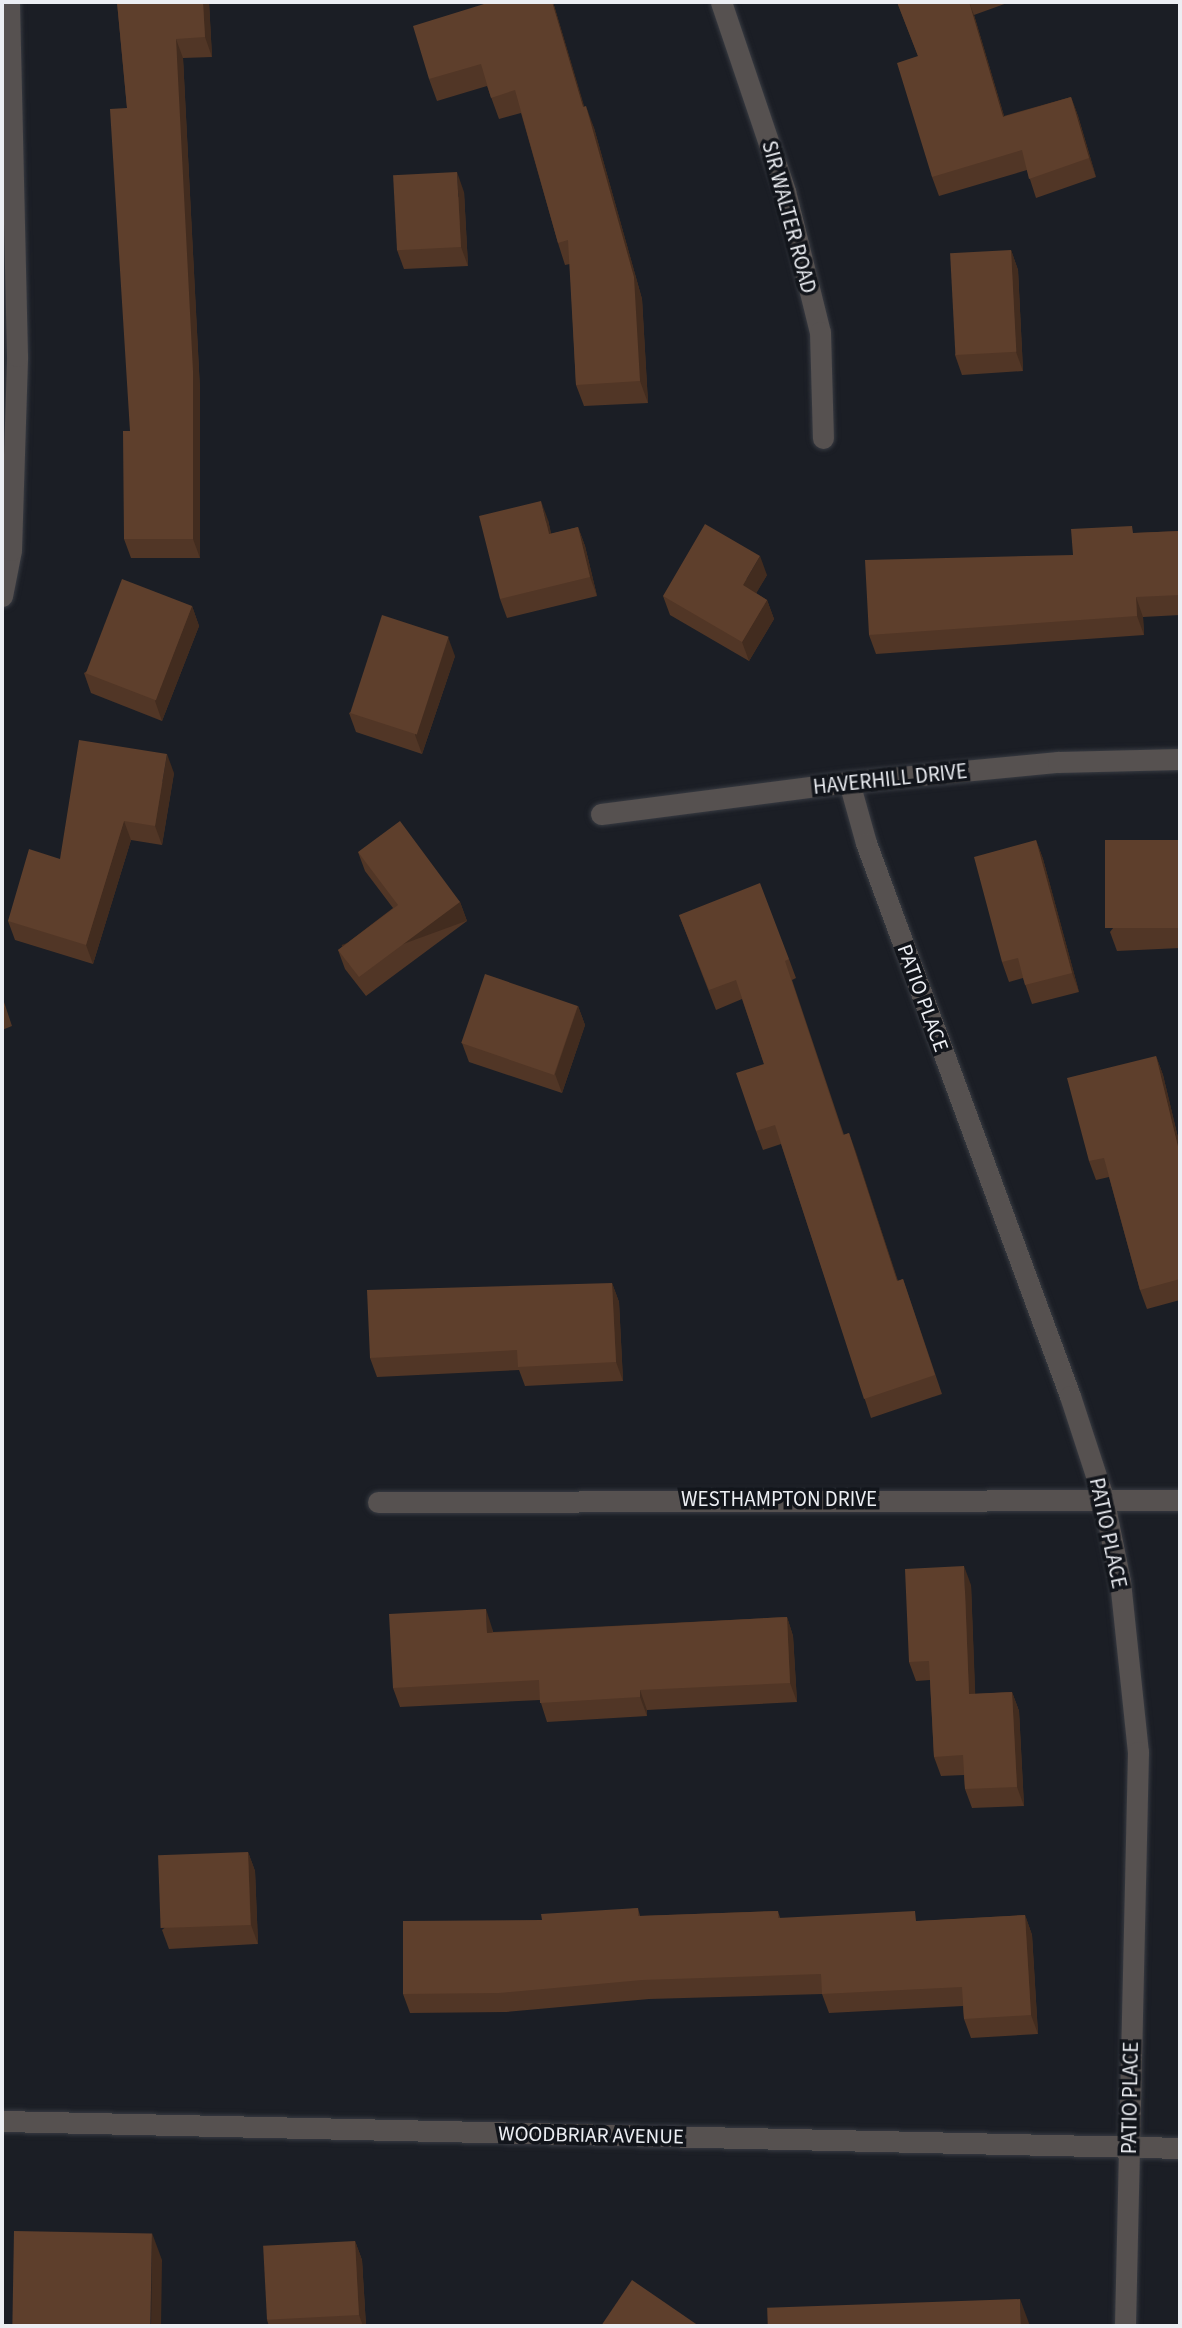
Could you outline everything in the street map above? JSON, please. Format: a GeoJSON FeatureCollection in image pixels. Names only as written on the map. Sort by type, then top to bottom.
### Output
{"type":"FeatureCollection","features":[{"type":"Feature","properties":{"kind":"street"},"geometry":{"type":"LineString","coordinates":[[2,596],[10,551],[18,356],[9,2]]}},
{"type":"Feature","properties":{"kind":"street","name":"SIR WALTER ROAD"},"geometry":{"type":"LineString","coordinates":[[721,2],[785,191],[820,332],[823,438]]}},
{"type":"Feature","properties":{"kind":"street","name":"HAVERHILL DRIVE"},"geometry":{"type":"LineString","coordinates":[[601,814],[849,782],[1058,762],[1180,759]]}},
{"type":"Feature","properties":{"kind":"street","name":"PATIO PLACE"},"geometry":{"type":"LineString","coordinates":[[849,782],[866,843],[1103,1497],[1120,1581],[1138,1752],[1125,2326]]}},
{"type":"Feature","properties":{"kind":"street","name":"WESTHAMPTON DRIVE"},"geometry":{"type":"LineString","coordinates":[[378,1502],[1103,1497],[1180,1500]]}},
{"type":"Feature","properties":{"kind":"street","name":"WOODBRIAR AVENUE"},"geometry":{"type":"LineString","coordinates":[[2,2120],[1180,2148]]}},
{"type":"Feature","properties":{"kind":"building"},"geometry":{"type":"Polygon","coordinates":[[[117,2],[203,2],[205,37],[176,39],[193,371],[193,539],[124,539],[123,431],[130,431],[110,109],[127,108],[117,2]]]}},
{"type":"Feature","properties":{"kind":"building"},"geometry":{"type":"Polygon","coordinates":[[[484,2],[552,2],[583,107],[586,106],[634,277],[640,381],[576,385],[568,240],[558,243],[515,90],[491,98],[481,64],[429,79],[413,26],[484,2]]]}},
{"type":"Feature","properties":{"kind":"building"},"geometry":{"type":"Polygon","coordinates":[[[897,2],[969,2],[1003,117],[1071,97],[1089,158],[1029,179],[1022,150],[932,177],[897,63],[918,56],[897,2]]]}},
{"type":"Feature","properties":{"kind":"building"},"geometry":{"type":"Polygon","coordinates":[[[457,172],[461,247],[397,250],[393,175],[457,172]]]}},
{"type":"Feature","properties":{"kind":"building"},"geometry":{"type":"Polygon","coordinates":[[[1011,250],[1016,352],[955,355],[950,253],[1011,250]]]}},
{"type":"Feature","properties":{"kind":"building"},"geometry":{"type":"Polygon","coordinates":[[[541,501],[549,534],[578,527],[590,577],[500,599],[479,516],[541,501]]]}},
{"type":"Feature","properties":{"kind":"building"},"geometry":{"type":"Polygon","coordinates":[[[705,524],[760,556],[743,585],[767,600],[742,642],[663,596],[705,524]]]}},
{"type":"Feature","properties":{"kind":"building"},"geometry":{"type":"Polygon","coordinates":[[[1132,526],[1133,533],[1180,531],[1180,595],[1136,597],[1137,616],[869,635],[865,560],[1073,555],[1071,529],[1132,526]]]}},
{"type":"Feature","properties":{"kind":"building"},"geometry":{"type":"Polygon","coordinates":[[[122,579],[192,606],[156,700],[86,673],[122,579]]]}},
{"type":"Feature","properties":{"kind":"building"},"geometry":{"type":"Polygon","coordinates":[[[382,615],[449,637],[417,735],[350,713],[382,615]]]}},
{"type":"Feature","properties":{"kind":"building"},"geometry":{"type":"Polygon","coordinates":[[[79,740],[167,754],[155,826],[124,821],[86,945],[8,921],[29,849],[60,859],[79,740]]]}},
{"type":"Feature","properties":{"kind":"building"},"geometry":{"type":"Polygon","coordinates":[[[400,821],[460,902],[359,977],[338,950],[398,905],[358,852],[400,821]]]}},
{"type":"Feature","properties":{"kind":"building"},"geometry":{"type":"Polygon","coordinates":[[[1036,840],[1072,973],[1025,985],[1018,958],[1002,962],[974,857],[1036,840]]]}},
{"type":"Feature","properties":{"kind":"building"},"geometry":{"type":"Polygon","coordinates":[[[1105,840],[1180,840],[1180,928],[1105,928],[1105,840]]]}},
{"type":"Feature","properties":{"kind":"building"},"geometry":{"type":"Polygon","coordinates":[[[760,883],[789,959],[785,961],[843,1135],[849,1133],[897,1281],[903,1279],[935,1375],[864,1399],[775,1125],[756,1131],[736,1073],[764,1064],[736,980],[709,990],[679,915],[760,883]]]}},
{"type":"Feature","properties":{"kind":"building"},"geometry":{"type":"Polygon","coordinates":[[[485,974],[578,1006],[554,1075],[461,1043],[485,974]]]}},
{"type":"Feature","properties":{"kind":"building"},"geometry":{"type":"Polygon","coordinates":[[[1156,1056],[1180,1155],[1180,1279],[1140,1290],[1104,1158],[1089,1161],[1067,1078],[1156,1056]]]}},
{"type":"Feature","properties":{"kind":"building"},"geometry":{"type":"Polygon","coordinates":[[[612,1283],[616,1362],[518,1367],[517,1350],[370,1358],[367,1290],[612,1283]]]}},
{"type":"Feature","properties":{"kind":"building"},"geometry":{"type":"Polygon","coordinates":[[[964,1566],[969,1694],[1012,1692],[1017,1787],[965,1789],[963,1755],[934,1757],[929,1661],[909,1662],[905,1569],[964,1566]]]}},
{"type":"Feature","properties":{"kind":"building"},"geometry":{"type":"Polygon","coordinates":[[[486,1609],[487,1633],[787,1617],[790,1683],[640,1690],[640,1697],[540,1703],[539,1680],[393,1688],[389,1614],[486,1609]]]}},
{"type":"Feature","properties":{"kind":"building"},"geometry":{"type":"Polygon","coordinates":[[[248,1852],[251,1925],[161,1928],[158,1855],[248,1852]]]}},
{"type":"Feature","properties":{"kind":"building"},"geometry":{"type":"Polygon","coordinates":[[[638,1908],[638,1916],[778,1911],[778,1918],[915,1911],[916,1921],[1025,1915],[1031,2015],[964,2019],[962,1987],[822,1994],[821,1974],[642,1980],[499,1993],[403,1994],[403,1921],[542,1920],[541,1914],[638,1908]]]}},
{"type":"Feature","properties":{"kind":"building"},"geometry":{"type":"Polygon","coordinates":[[[14,2231],[152,2233],[150,2326],[12,2326],[14,2231]]]}},
{"type":"Feature","properties":{"kind":"building"},"geometry":{"type":"Polygon","coordinates":[[[355,2241],[359,2315],[267,2320],[263,2246],[355,2241]]]}},
{"type":"Feature","properties":{"kind":"building"},"geometry":{"type":"Polygon","coordinates":[[[632,2280],[699,2326],[601,2326],[632,2280]]]}},
{"type":"Feature","properties":{"kind":"building"},"geometry":{"type":"Polygon","coordinates":[[[1020,2299],[1021,2326],[768,2326],[767,2308],[1020,2299]]]}}]}
